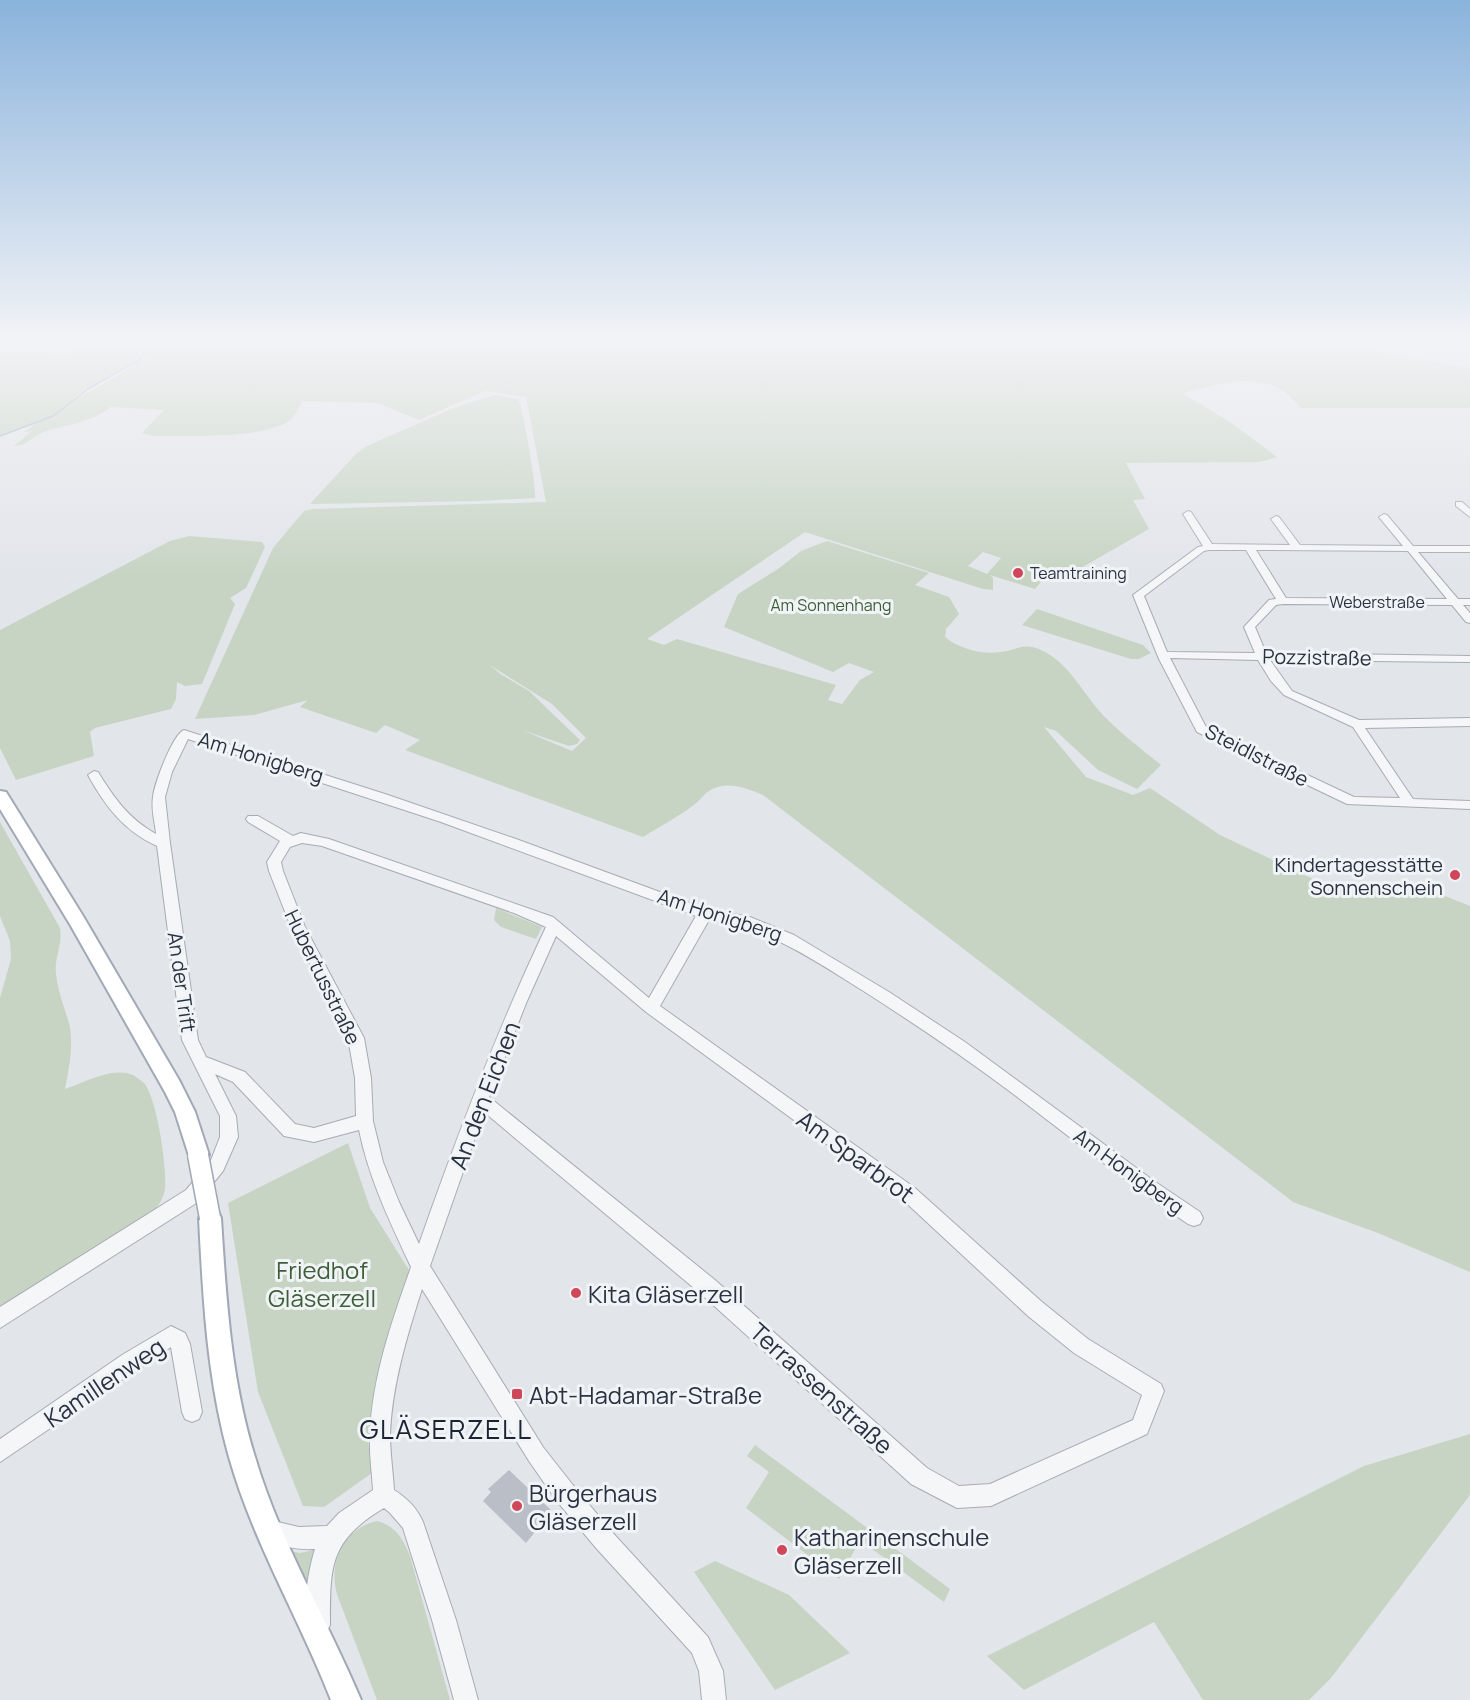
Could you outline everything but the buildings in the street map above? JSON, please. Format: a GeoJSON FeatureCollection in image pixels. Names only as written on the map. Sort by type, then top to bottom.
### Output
{"type":"FeatureCollection","features":[{"type":"Feature","properties":{"kind":"main road"},"geometry":{"type":"LineString","coordinates":[[0,796],[76,921],[185,1112],[198,1155],[210,1218],[215,1314],[224,1384],[240,1451],[269,1531],[346,1700]]}},
{"type":"Feature","properties":{"kind":"street"},"geometry":{"type":"LineString","coordinates":[[1460,504],[1470,514]]}},
{"type":"Feature","properties":{"kind":"street"},"geometry":{"type":"LineString","coordinates":[[1188,514],[1209,547],[1470,549]]}},
{"type":"Feature","properties":{"kind":"street"},"geometry":{"type":"LineString","coordinates":[[1384,517],[1470,620]]}},
{"type":"Feature","properties":{"kind":"street"},"geometry":{"type":"LineString","coordinates":[[1276,519],[1297,548]]}},
{"type":"Feature","properties":{"kind":"street","name":"Steidlstraße"},"geometry":{"type":"LineString","coordinates":[[1209,547],[1201,549],[1138,595],[1164,655],[1201,729],[1352,801],[1470,805]]}},
{"type":"Feature","properties":{"kind":"street"},"geometry":{"type":"LineString","coordinates":[[1250,548],[1283,601],[1273,602],[1249,627],[1262,656],[1288,693],[1358,724],[1470,722]]}},
{"type":"Feature","properties":{"kind":"street","name":"Weberstraße"},"geometry":{"type":"LineString","coordinates":[[1283,601],[1470,602]]}},
{"type":"Feature","properties":{"kind":"street","name":"Pozzistraße"},"geometry":{"type":"LineString","coordinates":[[1164,655],[1470,659]]}},
{"type":"Feature","properties":{"kind":"street"},"geometry":{"type":"LineString","coordinates":[[1358,724],[1410,804]]}},
{"type":"Feature","properties":{"kind":"street","name":"An der Trift"},"geometry":{"type":"LineString","coordinates":[[0,1318],[192,1196],[217,1165],[229,1137],[228,1116],[190,1040],[163,843],[159,797],[166,772],[184,734]]}},
{"type":"Feature","properties":{"kind":"street","name":"Am Honigberg"},"geometry":{"type":"LineString","coordinates":[[184,734],[290,765],[450,819],[705,914],[750,921],[777,931],[914,1016],[1015,1087],[1153,1192],[1194,1218]]}},
{"type":"Feature","properties":{"kind":"street"},"geometry":{"type":"LineString","coordinates":[[94,775],[104,794],[123,820],[146,836],[163,843]]}},
{"type":"Feature","properties":{"kind":"street"},"geometry":{"type":"LineString","coordinates":[[253,819],[291,841],[301,838],[324,843],[530,913],[554,926]]}},
{"type":"Feature","properties":{"kind":"street","name":"Hubertusstraße"},"geometry":{"type":"LineString","coordinates":[[291,841],[278,852],[274,862],[276,871],[298,927],[356,1038],[363,1078],[365,1121],[374,1162],[391,1205],[421,1267]]}},
{"type":"Feature","properties":{"kind":"street"},"geometry":{"type":"LineString","coordinates":[[651,1008],[705,914]]}},
{"type":"Feature","properties":{"kind":"street","name":"Am Sparbrot"},"geometry":{"type":"LineString","coordinates":[[554,926],[651,1008],[909,1194],[1035,1309],[1081,1346],[1154,1390]]}},
{"type":"Feature","properties":{"kind":"street","name":"An den Eichen"},"geometry":{"type":"LineString","coordinates":[[384,1496],[380,1433],[390,1366],[421,1267],[481,1100],[554,926]]}},
{"type":"Feature","properties":{"kind":"street"},"geometry":{"type":"LineString","coordinates":[[200,1061],[239,1077],[291,1131],[314,1135],[365,1121]]}},
{"type":"Feature","properties":{"kind":"street","name":"Terrassenstraße"},"geometry":{"type":"LineString","coordinates":[[481,1100],[708,1287],[919,1476],[957,1497],[991,1495],[1140,1427],[1154,1390]]}},
{"type":"Feature","properties":{"kind":"street"},"geometry":{"type":"LineString","coordinates":[[421,1267],[457,1330],[536,1454],[564,1492],[604,1540],[700,1645],[711,1671],[714,1700]]}},
{"type":"Feature","properties":{"kind":"street","name":"Kamillenweg"},"geometry":{"type":"LineString","coordinates":[[0,1452],[129,1362],[171,1336],[180,1344],[192,1412]]}},
{"type":"Feature","properties":{"kind":"street"},"geometry":{"type":"LineString","coordinates":[[318,1636],[318,1573],[331,1536],[364,1507],[384,1496],[398,1505],[412,1522],[444,1620],[466,1700]]}},
{"type":"Feature","properties":{"kind":"street"},"geometry":{"type":"LineString","coordinates":[[269,1531],[284,1537],[305,1540],[331,1536]]}},
{"type":"Feature","properties":{"kind":"green space"},"geometry":{"type":"Polygon","coordinates":[[[0,416],[96,416],[44,432],[14,446],[32,431],[24,432],[36,424],[0,435],[0,416]]]}},
{"type":"Feature","properties":{"kind":"green space"},"geometry":{"type":"Polygon","coordinates":[[[158,416],[293,416],[278,426],[244,434],[154,436],[142,433],[158,416]]]}},
{"type":"Feature","properties":{"kind":"green space"},"geometry":{"type":"Polygon","coordinates":[[[410,416],[427,416],[419,420],[410,416]]]}},
{"type":"Feature","properties":{"kind":"green space"},"geometry":{"type":"Polygon","coordinates":[[[434,416],[523,416],[535,498],[310,504],[356,454],[367,446],[434,416]]]}},
{"type":"Feature","properties":{"kind":"green space","name":"Am Sonnenhang"},"geometry":{"type":"Polygon","coordinates":[[[530,416],[1221,416],[1277,457],[1259,462],[1126,463],[1145,499],[1133,500],[1149,529],[1065,577],[1049,572],[1035,589],[990,575],[993,578],[993,590],[983,589],[805,532],[647,639],[664,645],[677,639],[836,685],[828,700],[842,704],[860,680],[874,672],[849,663],[833,672],[724,627],[738,594],[778,569],[801,551],[827,541],[929,573],[915,585],[949,597],[959,614],[946,629],[945,637],[957,645],[979,652],[994,653],[1030,647],[1052,656],[1069,672],[1108,720],[1161,765],[1137,789],[1098,770],[1056,731],[1044,727],[1086,777],[1133,795],[1150,788],[1220,835],[1330,887],[1440,894],[1470,906],[1470,1272],[1378,1233],[1293,1202],[763,795],[734,786],[712,789],[683,813],[643,837],[405,750],[420,740],[385,725],[376,733],[300,707],[308,700],[254,715],[195,719],[273,548],[304,511],[546,502],[530,416]],[[983,552],[968,566],[987,574],[1001,558],[983,552]],[[488,664],[529,691],[580,740],[577,744],[569,746],[522,730],[572,751],[586,738],[552,704],[488,664]]]}},
{"type":"Feature","properties":{"kind":"green space"},"geometry":{"type":"Polygon","coordinates":[[[189,536],[262,542],[265,547],[246,588],[230,598],[235,604],[202,684],[185,686],[177,682],[176,699],[171,709],[95,728],[90,732],[94,756],[16,780],[0,748],[0,630],[170,541],[189,536]]]}},
{"type":"Feature","properties":{"kind":"green space"},"geometry":{"type":"Polygon","coordinates":[[[1037,609],[1143,645],[1151,653],[1139,659],[1131,659],[1022,625],[1037,609]]]}},
{"type":"Feature","properties":{"kind":"green space"},"geometry":{"type":"Polygon","coordinates":[[[0,822],[60,928],[56,974],[71,1039],[65,1089],[98,1076],[116,1073],[133,1075],[143,1082],[149,1091],[157,1118],[163,1150],[165,1188],[164,1195],[152,1213],[0,1307],[0,998],[11,959],[10,941],[0,916],[0,822]]]}},
{"type":"Feature","properties":{"kind":"green space"},"geometry":{"type":"Polygon","coordinates":[[[496,908],[542,927],[536,939],[501,927],[494,920],[496,908]]]}},
{"type":"Feature","properties":{"kind":"green space","name":"Friedhof Gläserzell"},"geometry":{"type":"Polygon","coordinates":[[[348,1143],[370,1208],[409,1270],[368,1441],[372,1473],[324,1507],[303,1506],[258,1392],[228,1203],[348,1143]]]}},
{"type":"Feature","properties":{"kind":"green space"},"geometry":{"type":"Polygon","coordinates":[[[1470,1434],[1470,1495],[1331,1678],[1309,1700],[1203,1700],[1154,1622],[1024,1690],[987,1656],[1364,1466],[1470,1434]]]}},
{"type":"Feature","properties":{"kind":"green space"},"geometry":{"type":"Polygon","coordinates":[[[755,1445],[950,1589],[944,1602],[860,1540],[839,1579],[746,1508],[769,1472],[747,1456],[755,1445]]]}},
{"type":"Feature","properties":{"kind":"green space"},"geometry":{"type":"Polygon","coordinates":[[[377,1521],[389,1526],[398,1534],[410,1556],[450,1700],[377,1700],[338,1597],[335,1573],[341,1550],[347,1540],[355,1531],[377,1521]]]}},
{"type":"Feature","properties":{"kind":"green space"},"geometry":{"type":"Polygon","coordinates":[[[315,1550],[310,1589],[291,1551],[299,1553],[315,1550]]]}},
{"type":"Feature","properties":{"kind":"green space"},"geometry":{"type":"Polygon","coordinates":[[[715,1561],[789,1595],[850,1653],[775,1690],[694,1572],[715,1561]]]}},
{"type":"Feature","properties":{"kind":"waterway"},"geometry":{"type":"LineString","coordinates":[[0,436],[52,416]]}},
{"type":"Feature","properties":{"kind":"place","name":"Teamtraining"},"geometry":{"type":"Point","coordinates":[1018,573]}},
{"type":"Feature","properties":{"kind":"place","name":"Kindertagesstätte Sonnenschein"},"geometry":{"type":"Point","coordinates":[1455,875]}},
{"type":"Feature","properties":{"kind":"place","name":"Kita Gläserzell"},"geometry":{"type":"Point","coordinates":[576,1293]}},
{"type":"Feature","properties":{"kind":"place","name":"Abt-Hadamar-Straße"},"geometry":{"type":"Point","coordinates":[517,1394]}},
{"type":"Feature","properties":{"kind":"place","name":"Bürgerhaus Gläserzell"},"geometry":{"type":"Point","coordinates":[517,1506]}},
{"type":"Feature","properties":{"kind":"place","name":"Katharinenschule Gläserzell"},"geometry":{"type":"Point","coordinates":[782,1550]}},
{"type":"Feature","properties":{"kind":"district","name":"GLÄSERZELL"},"geometry":{"type":"Point","coordinates":[446,1428]}}]}
